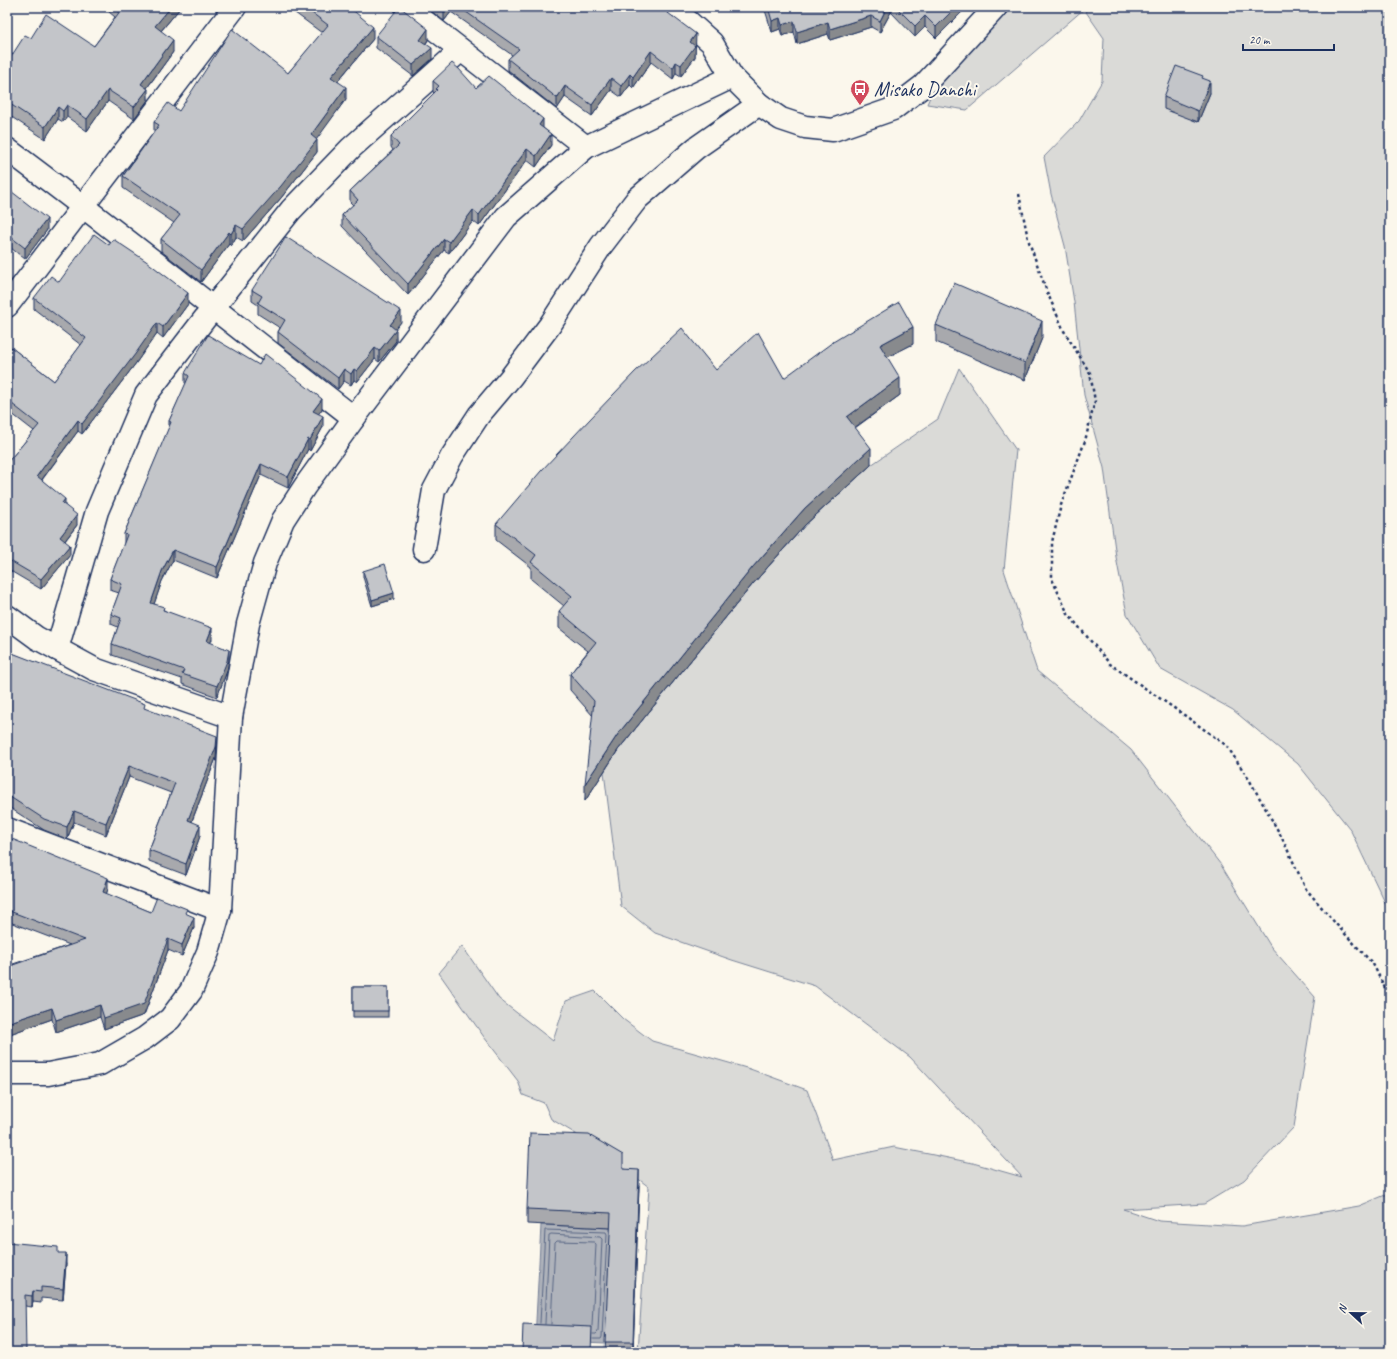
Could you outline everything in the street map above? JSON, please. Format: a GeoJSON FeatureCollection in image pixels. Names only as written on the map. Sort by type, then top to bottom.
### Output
{"type":"FeatureCollection","features":[{"type":"Feature","properties":{"kind":"street"},"geometry":{"type":"LineString","coordinates":[[7,306],[235,7]]}},
{"type":"Feature","properties":{"kind":"street"},"geometry":{"type":"LineString","coordinates":[[406,7],[586,148]]}},
{"type":"Feature","properties":{"kind":"street"},"geometry":{"type":"LineString","coordinates":[[672,7],[712,43],[732,77],[759,104],[781,119],[805,127],[832,130],[893,109],[922,86],[996,7]]}},
{"type":"Feature","properties":{"kind":"street"},"geometry":{"type":"LineString","coordinates":[[57,649],[97,511],[146,395],[291,210],[351,148],[461,50]]}},
{"type":"Feature","properties":{"kind":"street"},"geometry":{"type":"LineString","coordinates":[[7,1074],[48,1074],[100,1064],[145,1038],[170,1019],[190,991],[208,952],[220,910],[231,717],[248,624],[265,563],[283,520],[305,486],[354,418],[506,217],[586,148],[732,77]]}},
{"type":"Feature","properties":{"kind":"street"},"geometry":{"type":"LineString","coordinates":[[424,550],[434,490],[452,456],[479,415],[511,378],[550,325],[601,246],[637,199],[696,148],[759,104]]}},
{"type":"Feature","properties":{"kind":"street"},"geometry":{"type":"LineString","coordinates":[[7,149],[84,206],[354,418]]}},
{"type":"Feature","properties":{"kind":"street"},"geometry":{"type":"LineString","coordinates":[[7,616],[37,638],[94,669],[231,717]]}},
{"type":"Feature","properties":{"kind":"street"},"geometry":{"type":"LineString","coordinates":[[7,829],[220,910]]}},
{"type":"Feature","properties":{"kind":"path"},"geometry":{"type":"LineString","coordinates":[[1020,194],[1028,239],[1047,292],[1064,331],[1090,373],[1095,401],[1085,441],[1061,505],[1052,542],[1052,579],[1068,614],[1110,664],[1187,716],[1227,746],[1250,781],[1281,836],[1306,889],[1373,964],[1390,998]]}},
{"type":"Feature","properties":{"kind":"shaded area"},"geometry":{"type":"Polygon","coordinates":[[[1006,7],[1390,7],[1390,913],[1350,829],[1298,764],[1233,710],[1160,669],[1127,614],[1116,557],[1104,468],[1084,395],[1074,302],[1065,246],[1051,194],[1044,157],[1079,121],[1102,81],[1104,38],[1084,9],[967,110],[927,104],[936,83],[1006,7]]]}},
{"type":"Feature","properties":{"kind":"shaded area"},"geometry":{"type":"Polygon","coordinates":[[[959,368],[1016,450],[1004,570],[1037,671],[1131,750],[1221,865],[1271,947],[1315,997],[1294,1127],[1244,1180],[1204,1204],[1123,1209],[1159,1221],[1242,1226],[1359,1206],[1390,1193],[1390,1352],[638,1352],[649,1187],[591,1143],[551,1119],[544,1103],[523,1095],[518,1081],[484,1037],[439,973],[462,946],[499,999],[553,1041],[566,1001],[595,991],[623,1019],[652,1041],[750,1069],[807,1090],[833,1160],[894,1147],[973,1163],[1022,1177],[910,1057],[815,986],[732,960],[655,933],[621,906],[604,772],[618,750],[752,585],[805,525],[871,465],[938,419],[959,368]]]}},
{"type":"Feature","properties":{"kind":"water"},"geometry":{"type":"Polygon","coordinates":[[[541,1225],[611,1228],[606,1343],[535,1340],[541,1225]]]}},
{"type":"Feature","properties":{"kind":"building"},"geometry":{"type":"Polygon","coordinates":[[[117,7],[171,7],[155,26],[173,40],[141,84],[148,89],[134,107],[108,90],[87,119],[67,105],[63,111],[58,107],[45,127],[7,102],[7,63],[25,35],[31,38],[46,14],[94,46],[121,10],[117,7]]]}},
{"type":"Feature","properties":{"kind":"building"},"geometry":{"type":"Polygon","coordinates":[[[304,7],[349,7],[373,27],[331,77],[346,87],[311,135],[317,140],[281,186],[243,229],[236,225],[231,234],[229,232],[201,270],[161,239],[180,215],[123,176],[159,125],[154,122],[168,103],[179,111],[232,29],[288,73],[328,25],[304,7]]]}},
{"type":"Feature","properties":{"kind":"building"},"geometry":{"type":"Polygon","coordinates":[[[399,7],[428,29],[420,40],[432,48],[413,65],[376,36],[399,7]]]}},
{"type":"Feature","properties":{"kind":"building"},"geometry":{"type":"Polygon","coordinates":[[[459,7],[660,7],[696,34],[690,42],[695,46],[681,65],[676,62],[673,68],[651,51],[633,77],[630,74],[621,86],[611,78],[592,105],[565,86],[557,98],[508,59],[519,49],[459,7]]]}},
{"type":"Feature","properties":{"kind":"building"},"geometry":{"type":"Polygon","coordinates":[[[768,7],[887,7],[880,21],[871,16],[830,29],[828,22],[797,32],[794,21],[782,25],[780,18],[772,21],[768,7]]]}},
{"type":"Feature","properties":{"kind":"building"},"geometry":{"type":"Polygon","coordinates":[[[896,7],[956,7],[936,27],[925,16],[915,26],[896,7]]]}},
{"type":"Feature","properties":{"kind":"building"},"geometry":{"type":"Polygon","coordinates":[[[452,63],[476,88],[489,76],[543,119],[539,125],[551,134],[536,156],[527,149],[479,215],[473,210],[449,242],[444,239],[408,284],[342,215],[358,200],[350,191],[399,145],[391,136],[437,90],[436,89],[439,86],[433,81],[452,63]]]}},
{"type":"Feature","properties":{"kind":"building"},"geometry":{"type":"Polygon","coordinates":[[[1176,66],[1203,76],[1202,78],[1210,81],[1198,111],[1164,97],[1176,66]]]}},
{"type":"Feature","properties":{"kind":"building"},"geometry":{"type":"Polygon","coordinates":[[[7,188],[47,219],[25,248],[7,234],[7,188]]]}},
{"type":"Feature","properties":{"kind":"building"},"geometry":{"type":"Polygon","coordinates":[[[94,234],[109,245],[113,239],[146,261],[188,293],[163,327],[157,323],[82,424],[78,420],[37,476],[65,499],[62,503],[77,515],[60,537],[70,545],[41,579],[7,559],[7,463],[39,425],[7,400],[7,344],[54,381],[86,338],[34,298],[51,276],[59,282],[94,234]]]}},
{"type":"Feature","properties":{"kind":"building"},"geometry":{"type":"Polygon","coordinates":[[[286,237],[401,311],[390,325],[396,330],[379,351],[375,348],[357,371],[354,369],[351,374],[344,369],[338,378],[278,332],[285,320],[258,303],[262,296],[252,290],[286,237]]]}},
{"type":"Feature","properties":{"kind":"building"},"geometry":{"type":"Polygon","coordinates":[[[954,283],[1042,321],[1025,363],[936,325],[954,283]]]}},
{"type":"Feature","properties":{"kind":"building"},"geometry":{"type":"Polygon","coordinates":[[[899,302],[913,327],[880,345],[900,378],[847,417],[871,448],[805,508],[752,568],[618,734],[585,784],[594,701],[570,674],[596,642],[559,611],[572,596],[531,562],[536,555],[496,524],[541,471],[590,419],[635,372],[682,328],[716,370],[758,332],[784,378],[833,342],[899,302]]]}},
{"type":"Feature","properties":{"kind":"building"},"geometry":{"type":"Polygon","coordinates":[[[208,335],[259,365],[265,354],[322,399],[313,411],[323,416],[310,440],[308,439],[288,477],[261,464],[217,567],[173,550],[162,571],[151,603],[164,607],[163,610],[212,628],[207,641],[229,650],[227,661],[217,686],[182,674],[184,670],[112,644],[121,618],[111,614],[122,584],[110,579],[127,535],[124,534],[171,422],[169,421],[189,376],[185,373],[208,335]]]}},
{"type":"Feature","properties":{"kind":"building"},"geometry":{"type":"Polygon","coordinates":[[[385,564],[394,593],[372,600],[363,571],[385,564]]]}},
{"type":"Feature","properties":{"kind":"building"},"geometry":{"type":"Polygon","coordinates":[[[7,651],[145,704],[144,708],[217,736],[216,747],[188,820],[200,825],[186,864],[149,850],[175,783],[129,766],[106,823],[74,811],[67,827],[44,819],[7,795],[7,651]]]}},
{"type":"Feature","properties":{"kind":"building"},"geometry":{"type":"Polygon","coordinates":[[[7,837],[108,878],[103,892],[151,912],[157,897],[187,909],[185,913],[194,917],[182,945],[168,939],[144,1004],[104,1018],[100,1005],[56,1020],[52,1008],[7,1023],[7,967],[85,940],[7,910],[7,837]]]}},
{"type":"Feature","properties":{"kind":"building"},"geometry":{"type":"Polygon","coordinates":[[[353,987],[388,987],[388,1011],[353,1011],[353,987]]]}},
{"type":"Feature","properties":{"kind":"building"},"geometry":{"type":"Polygon","coordinates":[[[530,1133],[589,1135],[623,1155],[623,1169],[639,1170],[633,1342],[605,1342],[611,1213],[527,1209],[530,1133]]]}},
{"type":"Feature","properties":{"kind":"building"},"geometry":{"type":"Polygon","coordinates":[[[7,1242],[58,1247],[58,1253],[66,1253],[63,1289],[41,1287],[41,1292],[33,1291],[32,1296],[25,1295],[26,1352],[7,1352],[7,1242]]]}},
{"type":"Feature","properties":{"kind":"building"},"geometry":{"type":"Polygon","coordinates":[[[523,1324],[592,1327],[591,1352],[522,1352],[523,1324]]]}},
{"type":"Feature","properties":{"kind":"place","name":"Misako Danchi"},"geometry":{"type":"Point","coordinates":[860,106]}}]}
